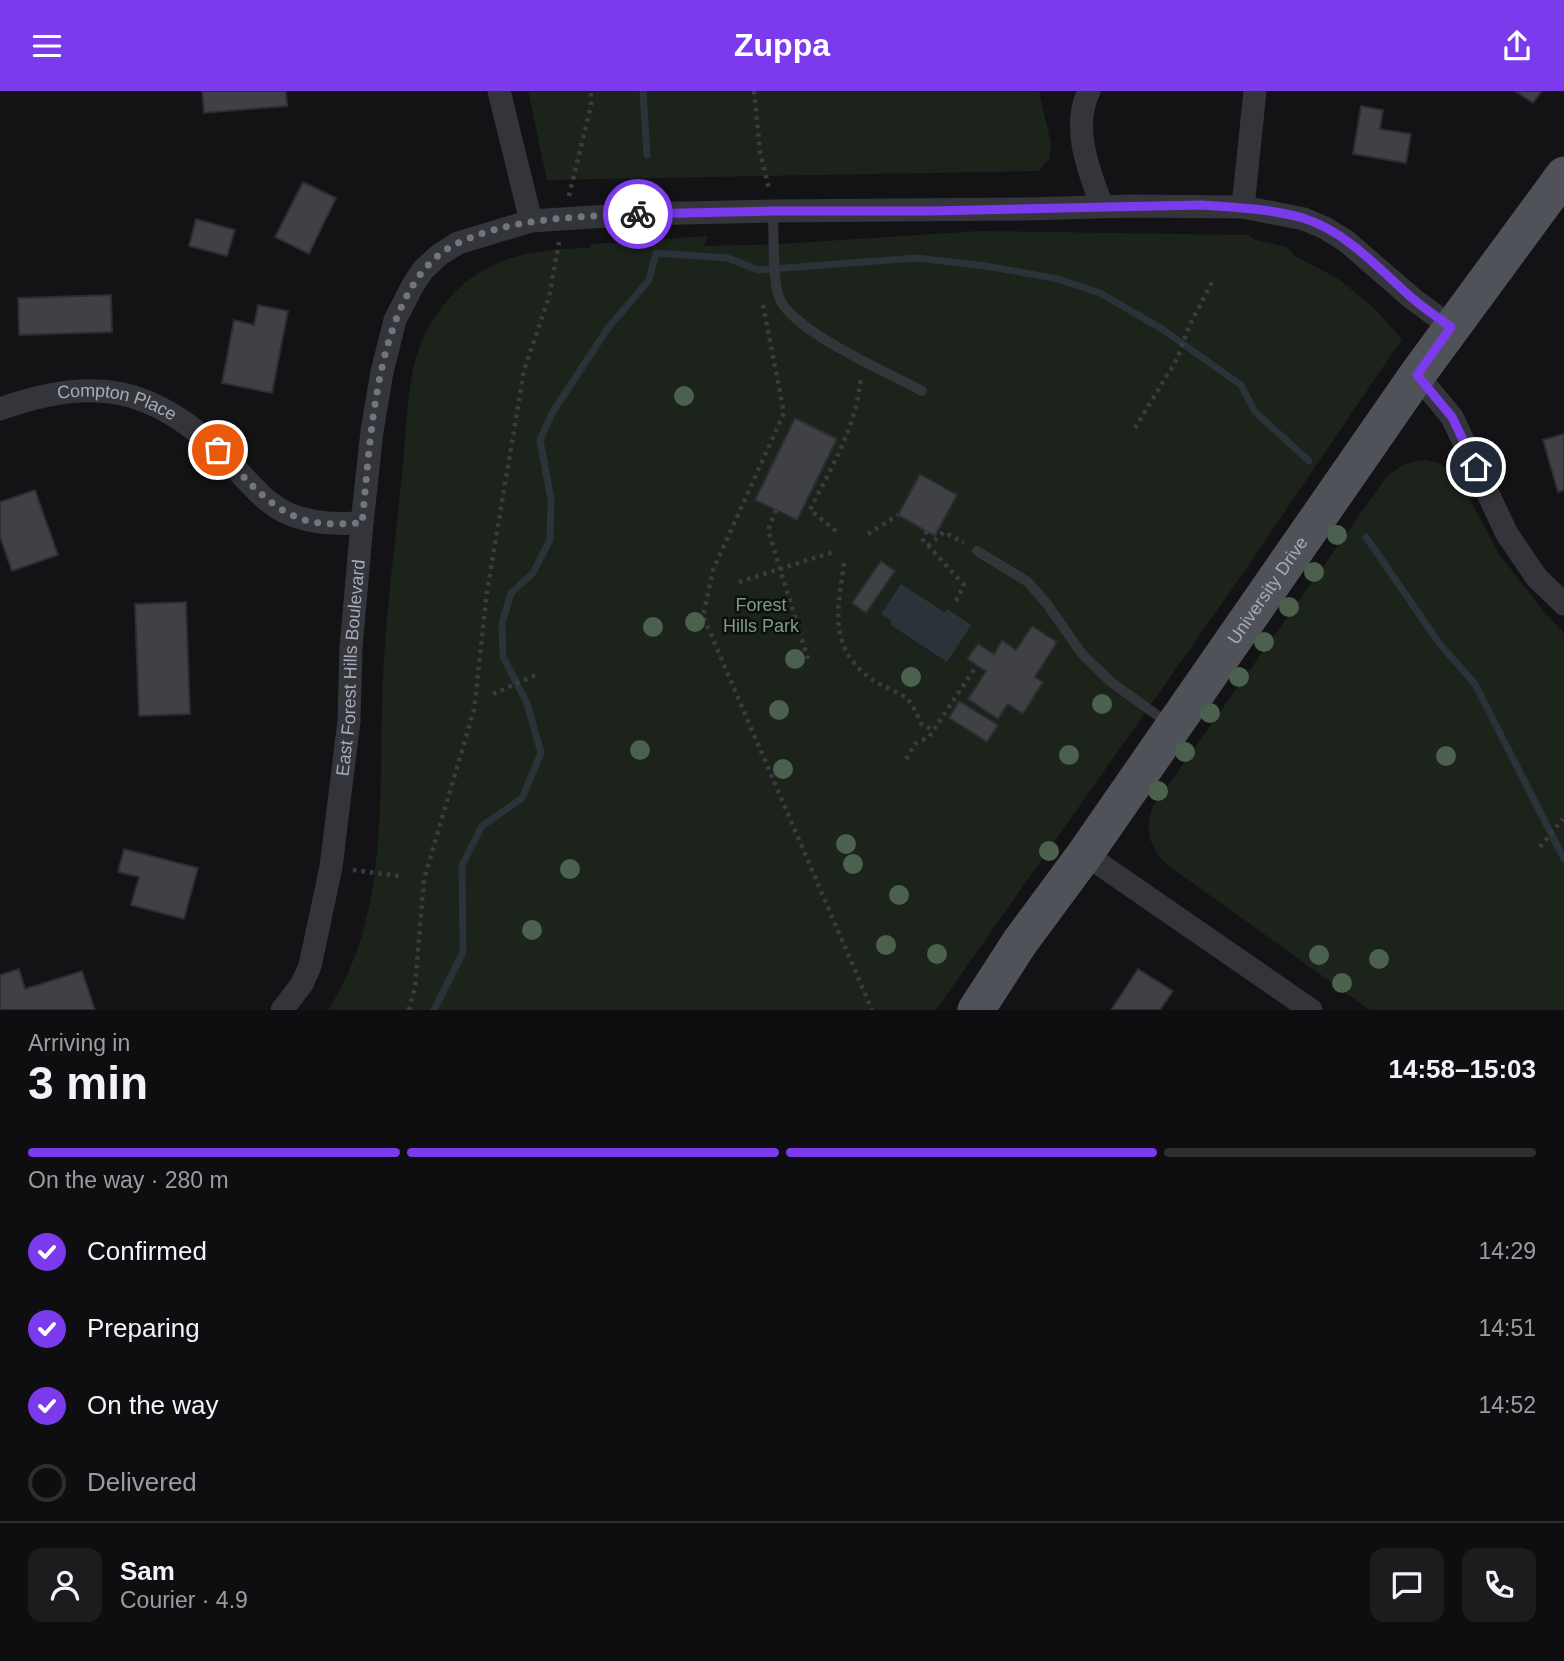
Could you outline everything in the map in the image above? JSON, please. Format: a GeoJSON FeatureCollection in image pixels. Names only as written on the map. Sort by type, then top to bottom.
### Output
{"type":"FeatureCollection","features":[{"type":"Feature","properties":{"kind":"main road","name":"University Drive"},"geometry":{"type":"LineString","coordinates":[[976,1010],[1020,942],[1085,854],[1417,375],[1564,175]]}},
{"type":"Feature","properties":{"kind":"street"},"geometry":{"type":"LineString","coordinates":[[499,91],[531,221]]}},
{"type":"Feature","properties":{"kind":"street"},"geometry":{"type":"LineString","coordinates":[[1089,91],[1083,104],[1084,157],[1102,206]]}},
{"type":"Feature","properties":{"kind":"street"},"geometry":{"type":"LineString","coordinates":[[1243,207],[1255,91]]}},
{"type":"Feature","properties":{"kind":"street","name":"East Forest Hills Boulevard"},"geometry":{"type":"LineString","coordinates":[[282,1010],[302,984],[310,966],[331,867],[349,721],[351,648],[362,523],[372,431],[382,372],[395,320],[413,285],[439,255],[458,243],[531,221],[564,218],[774,211],[884,212],[1202,205],[1243,207],[1304,219],[1325,228],[1346,241],[1413,299],[1451,327]]}},
{"type":"Feature","properties":{"kind":"street"},"geometry":{"type":"LineString","coordinates":[[1417,375],[1452,417],[1507,534],[1537,578],[1563,603]]}},
{"type":"Feature","properties":{"kind":"street","name":"Compton Place"},"geometry":{"type":"LineString","coordinates":[[0,409],[54,392],[116,393],[141,398],[183,420],[218,450],[269,501],[286,513],[319,522],[362,523]]}},
{"type":"Feature","properties":{"kind":"street"},"geometry":{"type":"LineString","coordinates":[[1085,854],[1311,1010]]}},
{"type":"Feature","properties":{"kind":"lane"},"geometry":{"type":"LineString","coordinates":[[774,211],[778,296],[786,311],[803,325],[922,390]]}},
{"type":"Feature","properties":{"kind":"lane"},"geometry":{"type":"LineString","coordinates":[[977,551],[1028,582],[1082,654],[1111,682],[1173,727]]}},
{"type":"Feature","properties":{"kind":"path"},"geometry":{"type":"LineString","coordinates":[[410,1010],[415,986],[424,879],[474,710],[487,592],[524,370],[549,297],[564,218],[591,105],[591,91]]}},
{"type":"Feature","properties":{"kind":"path"},"geometry":{"type":"LineString","coordinates":[[754,91],[760,152],[774,211]]}},
{"type":"Feature","properties":{"kind":"path"},"geometry":{"type":"LineString","coordinates":[[1135,428],[1177,359],[1190,324],[1212,282]]}},
{"type":"Feature","properties":{"kind":"path"},"geometry":{"type":"LineString","coordinates":[[778,296],[763,300],[763,311],[773,348],[784,413],[712,570],[703,616],[872,1010]]}},
{"type":"Feature","properties":{"kind":"path"},"geometry":{"type":"LineString","coordinates":[[836,531],[810,509],[854,420],[863,359]]}},
{"type":"Feature","properties":{"kind":"path"},"geometry":{"type":"LineString","coordinates":[[776,510],[768,530],[809,662]]}},
{"type":"Feature","properties":{"kind":"path"},"geometry":{"type":"LineString","coordinates":[[868,534],[898,516]]}},
{"type":"Feature","properties":{"kind":"path"},"geometry":{"type":"LineString","coordinates":[[927,531],[923,540],[964,585],[955,603]]}},
{"type":"Feature","properties":{"kind":"path"},"geometry":{"type":"LineString","coordinates":[[928,546],[944,531],[977,551]]}},
{"type":"Feature","properties":{"kind":"path"},"geometry":{"type":"LineString","coordinates":[[739,582],[833,552]]}},
{"type":"Feature","properties":{"kind":"path"},"geometry":{"type":"LineString","coordinates":[[844,563],[836,620],[839,635],[849,656],[870,678],[909,702],[922,726],[934,730]]}},
{"type":"Feature","properties":{"kind":"path"},"geometry":{"type":"LineString","coordinates":[[905,759],[915,744],[929,737],[977,665]]}},
{"type":"Feature","properties":{"kind":"path"},"geometry":{"type":"LineString","coordinates":[[493,694],[538,674]]}},
{"type":"Feature","properties":{"kind":"path"},"geometry":{"type":"LineString","coordinates":[[1540,847],[1563,819]]}},
{"type":"Feature","properties":{"kind":"path"},"geometry":{"type":"LineString","coordinates":[[331,867],[400,877]]}},
{"type":"Feature","properties":{"kind":"green space"},"geometry":{"type":"Polygon","coordinates":[[[528,91],[1039,91],[1051,144],[1049,159],[1039,171],[547,180],[528,91]]]}},
{"type":"Feature","properties":{"kind":"green space","name":"Forest Hills Park"},"geometry":{"type":"Polygon","coordinates":[[[979,231],[1248,235],[1256,240],[1287,247],[1295,256],[1337,278],[1374,308],[1402,339],[1237,582],[936,1010],[328,1010],[349,970],[364,928],[373,885],[378,840],[386,634],[410,386],[426,331],[451,296],[467,281],[503,261],[544,251],[589,248],[591,244],[708,236],[704,246],[780,244],[979,231]]]}},
{"type":"Feature","properties":{"kind":"green space"},"geometry":{"type":"Polygon","coordinates":[[[1426,460],[1441,464],[1462,484],[1499,554],[1564,633],[1564,1010],[1370,1010],[1166,864],[1150,838],[1152,808],[1385,479],[1404,465],[1426,460]]]}},
{"type":"Feature","properties":{"kind":"shaded area"},"geometry":{"type":"Polygon","coordinates":[[[901,584],[944,612],[947,609],[971,625],[947,662],[891,625],[891,620],[881,614],[901,584]]]}},
{"type":"Feature","properties":{"kind":"building"},"geometry":{"type":"Polygon","coordinates":[[[202,91],[286,91],[287,106],[204,113],[202,91]]]}},
{"type":"Feature","properties":{"kind":"building"},"geometry":{"type":"Polygon","coordinates":[[[1515,91],[1542,91],[1533,103],[1515,91]]]}},
{"type":"Feature","properties":{"kind":"building"},"geometry":{"type":"Polygon","coordinates":[[[1361,106],[1383,110],[1380,129],[1411,134],[1406,163],[1353,154],[1361,106]]]}},
{"type":"Feature","properties":{"kind":"building"},"geometry":{"type":"Polygon","coordinates":[[[303,182],[336,198],[309,254],[275,237],[303,182]]]}},
{"type":"Feature","properties":{"kind":"building"},"geometry":{"type":"Polygon","coordinates":[[[196,219],[235,230],[227,256],[189,246],[196,219]]]}},
{"type":"Feature","properties":{"kind":"building"},"geometry":{"type":"Polygon","coordinates":[[[111,295],[112,332],[19,335],[18,298],[111,295]]]}},
{"type":"Feature","properties":{"kind":"building"},"geometry":{"type":"Polygon","coordinates":[[[258,305],[288,311],[272,393],[222,383],[234,320],[254,325],[258,305]]]}},
{"type":"Feature","properties":{"kind":"building"},"geometry":{"type":"Polygon","coordinates":[[[795,418],[837,439],[797,520],[755,500],[795,418]]]}},
{"type":"Feature","properties":{"kind":"building"},"geometry":{"type":"Polygon","coordinates":[[[1564,434],[1564,490],[1558,492],[1543,440],[1564,434]]]}},
{"type":"Feature","properties":{"kind":"building"},"geometry":{"type":"Polygon","coordinates":[[[920,474],[957,495],[935,536],[898,515],[920,474]]]}},
{"type":"Feature","properties":{"kind":"building"},"geometry":{"type":"Polygon","coordinates":[[[35,490],[58,555],[12,571],[0,537],[0,502],[35,490]]]}},
{"type":"Feature","properties":{"kind":"building"},"geometry":{"type":"Polygon","coordinates":[[[881,561],[895,571],[866,613],[852,603],[881,561]]]}},
{"type":"Feature","properties":{"kind":"building"},"geometry":{"type":"Polygon","coordinates":[[[186,602],[190,714],[139,716],[135,604],[186,602]]]}},
{"type":"Feature","properties":{"kind":"building"},"geometry":{"type":"Polygon","coordinates":[[[1032,626],[1057,642],[1035,677],[1043,682],[1023,714],[1008,704],[998,719],[968,699],[986,671],[967,659],[978,644],[994,654],[1002,640],[1016,650],[1032,626]]]}},
{"type":"Feature","properties":{"kind":"building"},"geometry":{"type":"Polygon","coordinates":[[[959,701],[998,725],[987,742],[949,718],[959,701]]]}},
{"type":"Feature","properties":{"kind":"building"},"geometry":{"type":"Polygon","coordinates":[[[124,849],[198,868],[184,919],[131,905],[139,877],[118,872],[124,849]]]}},
{"type":"Feature","properties":{"kind":"building"},"geometry":{"type":"Polygon","coordinates":[[[19,969],[25,989],[82,971],[95,1010],[0,1010],[0,975],[19,969]]]}},
{"type":"Feature","properties":{"kind":"building"},"geometry":{"type":"Polygon","coordinates":[[[1138,969],[1173,991],[1160,1010],[1111,1010],[1138,969]]]}},
{"type":"Feature","properties":{"kind":"waterway"},"geometry":{"type":"LineString","coordinates":[[643,91],[647,155]]}},
{"type":"Feature","properties":{"kind":"waterway"},"geometry":{"type":"LineString","coordinates":[[434,1010],[463,952],[462,865],[482,826],[522,798],[541,753],[527,703],[503,657],[502,623],[511,593],[533,573],[550,540],[551,499],[540,440],[552,413],[608,328],[649,280],[656,253],[728,258],[758,270],[916,258],[986,266],[1058,279],[1100,293],[1162,329],[1241,385],[1255,412],[1309,461]]}},
{"type":"Feature","properties":{"kind":"waterway"},"geometry":{"type":"LineString","coordinates":[[1366,537],[1439,643],[1475,684],[1564,859]]}},
{"type":"Feature","properties":{"kind":"way so far"},"geometry":{"type":"LineString","coordinates":[[218,450],[269,501],[286,513],[308,521],[329,524],[362,523],[372,431],[382,372],[395,320],[424,270],[439,255],[458,243],[531,221],[638,214]]}},
{"type":"Feature","properties":{"kind":"route"},"geometry":{"type":"LineString","coordinates":[[638,214],[1202,205],[1243,207],[1304,219],[1346,241],[1413,299],[1451,327],[1417,375],[1452,417],[1476,467]]}}]}
